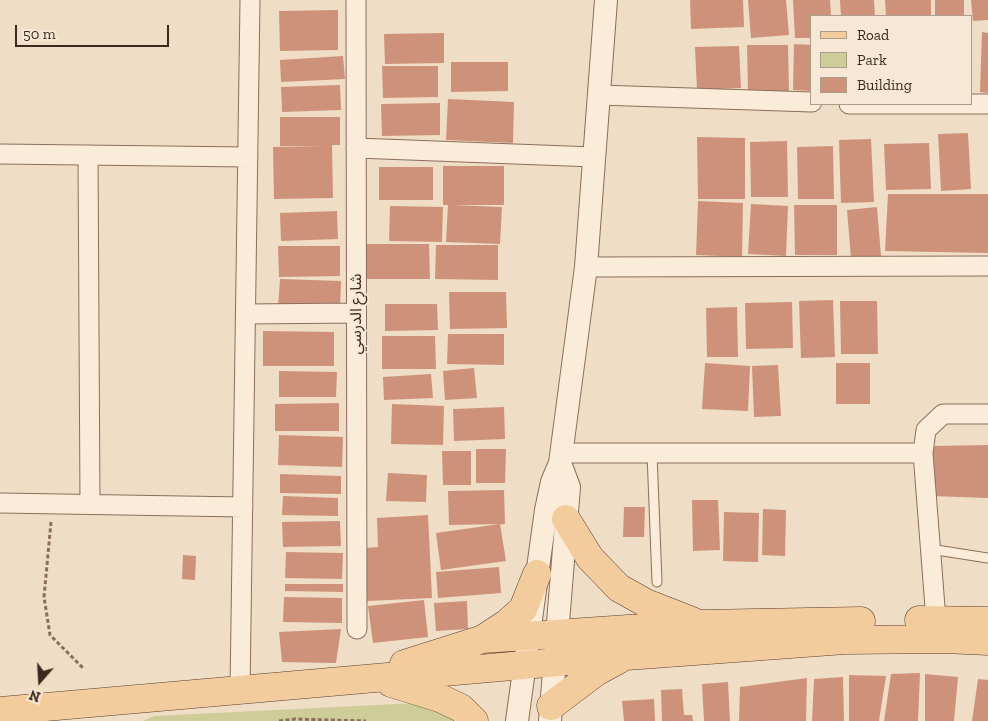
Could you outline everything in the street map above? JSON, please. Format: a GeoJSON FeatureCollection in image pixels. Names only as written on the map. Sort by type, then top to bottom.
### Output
{"type":"FeatureCollection","features":[{"type":"Feature","properties":{"kind":"main road"},"geometry":{"type":"LineString","coordinates":[[566,519],[590,558],[619,588],[666,612],[701,624]]}},
{"type":"Feature","properties":{"kind":"main road"},"geometry":{"type":"LineString","coordinates":[[483,639],[506,624],[523,609],[537,574]]}},
{"type":"Feature","properties":{"kind":"main road"},"geometry":{"type":"LineString","coordinates":[[357,679],[483,639],[701,624],[936,620],[988,621]]}},
{"type":"Feature","properties":{"kind":"main road"},"geometry":{"type":"LineString","coordinates":[[0,711],[626,656],[845,640],[944,639],[988,641]]}},
{"type":"Feature","properties":{"kind":"main road"},"geometry":{"type":"LineString","coordinates":[[550,713],[596,672],[626,656]]}},
{"type":"Feature","properties":{"kind":"main road"},"geometry":{"type":"LineString","coordinates":[[357,679],[416,689],[461,708],[474,721]]}},
{"type":"Feature","properties":{"kind":"street"},"geometry":{"type":"LineString","coordinates":[[240,690],[250,0]]}},
{"type":"Feature","properties":{"kind":"street","name":"شارع الدرسي"},"geometry":{"type":"LineString","coordinates":[[356,0],[357,629]]}},
{"type":"Feature","properties":{"kind":"street"},"geometry":{"type":"LineString","coordinates":[[517,721],[537,574],[552,482],[561,458],[586,266],[606,0]]}},
{"type":"Feature","properties":{"kind":"street"},"geometry":{"type":"LineString","coordinates":[[599,95],[810,102]]}},
{"type":"Feature","properties":{"kind":"street"},"geometry":{"type":"LineString","coordinates":[[973,104],[988,104]]}},
{"type":"Feature","properties":{"kind":"street"},"geometry":{"type":"LineString","coordinates":[[356,148],[594,157]]}},
{"type":"Feature","properties":{"kind":"street"},"geometry":{"type":"LineString","coordinates":[[0,154],[248,157]]}},
{"type":"Feature","properties":{"kind":"street"},"geometry":{"type":"LineString","coordinates":[[88,155],[90,504]]}},
{"type":"Feature","properties":{"kind":"street"},"geometry":{"type":"LineString","coordinates":[[586,266],[988,266]]}},
{"type":"Feature","properties":{"kind":"street"},"geometry":{"type":"LineString","coordinates":[[246,314],[356,313]]}},
{"type":"Feature","properties":{"kind":"street"},"geometry":{"type":"LineString","coordinates":[[936,620],[923,454],[926,430],[943,414],[988,414]]}},
{"type":"Feature","properties":{"kind":"street"},"geometry":{"type":"LineString","coordinates":[[561,458],[652,453],[923,454]]}},
{"type":"Feature","properties":{"kind":"street"},"geometry":{"type":"LineString","coordinates":[[550,713],[569,487],[561,458]]}},
{"type":"Feature","properties":{"kind":"street"},"geometry":{"type":"LineString","coordinates":[[0,503],[243,507]]}},
{"type":"Feature","properties":{"kind":"lane"},"geometry":{"type":"LineString","coordinates":[[652,453],[657,582]]}},
{"type":"Feature","properties":{"kind":"lane"},"geometry":{"type":"LineString","coordinates":[[930,549],[988,558]]}},
{"type":"Feature","properties":{"kind":"path"},"geometry":{"type":"LineString","coordinates":[[52,504],[44,597],[50,635],[83,668]]}},
{"type":"Feature","properties":{"kind":"path"},"geometry":{"type":"LineString","coordinates":[[279,721],[295,719],[366,721]]}},
{"type":"Feature","properties":{"kind":"green space"},"geometry":{"type":"Polygon","coordinates":[[[417,703],[460,721],[143,721],[154,716],[417,703]]]}},
{"type":"Feature","properties":{"kind":"building"},"geometry":{"type":"Polygon","coordinates":[[[690,0],[743,0],[744,27],[691,29],[690,0]]]}},
{"type":"Feature","properties":{"kind":"building"},"geometry":{"type":"Polygon","coordinates":[[[748,0],[786,0],[789,35],[751,38],[748,0]]]}},
{"type":"Feature","properties":{"kind":"building"},"geometry":{"type":"Polygon","coordinates":[[[793,0],[830,0],[831,15],[810,15],[810,38],[795,38],[793,0]]]}},
{"type":"Feature","properties":{"kind":"building"},"geometry":{"type":"Polygon","coordinates":[[[840,0],[874,0],[875,15],[841,15],[840,0]]]}},
{"type":"Feature","properties":{"kind":"building"},"geometry":{"type":"Polygon","coordinates":[[[885,0],[931,0],[931,15],[886,15],[885,0]]]}},
{"type":"Feature","properties":{"kind":"building"},"geometry":{"type":"Polygon","coordinates":[[[935,0],[964,0],[964,15],[935,15],[935,0]]]}},
{"type":"Feature","properties":{"kind":"building"},"geometry":{"type":"Polygon","coordinates":[[[971,0],[988,0],[988,20],[973,21],[971,0]]]}},
{"type":"Feature","properties":{"kind":"building"},"geometry":{"type":"Polygon","coordinates":[[[338,10],[338,50],[280,51],[279,11],[338,10]]]}},
{"type":"Feature","properties":{"kind":"building"},"geometry":{"type":"Polygon","coordinates":[[[982,32],[988,33],[988,93],[980,92],[982,32]]]}},
{"type":"Feature","properties":{"kind":"building"},"geometry":{"type":"Polygon","coordinates":[[[444,33],[444,63],[385,64],[384,34],[444,33]]]}},
{"type":"Feature","properties":{"kind":"building"},"geometry":{"type":"Polygon","coordinates":[[[794,44],[810,45],[810,91],[793,90],[794,44]]]}},
{"type":"Feature","properties":{"kind":"building"},"geometry":{"type":"Polygon","coordinates":[[[747,45],[788,45],[789,91],[748,92],[747,45]]]}},
{"type":"Feature","properties":{"kind":"building"},"geometry":{"type":"Polygon","coordinates":[[[739,46],[741,88],[697,90],[695,47],[739,46]]]}},
{"type":"Feature","properties":{"kind":"building"},"geometry":{"type":"Polygon","coordinates":[[[343,56],[345,79],[281,82],[280,60],[343,56]]]}},
{"type":"Feature","properties":{"kind":"building"},"geometry":{"type":"Polygon","coordinates":[[[451,62],[508,62],[508,91],[451,92],[451,62]]]}},
{"type":"Feature","properties":{"kind":"building"},"geometry":{"type":"Polygon","coordinates":[[[382,66],[438,66],[438,97],[383,98],[382,66]]]}},
{"type":"Feature","properties":{"kind":"building"},"geometry":{"type":"Polygon","coordinates":[[[340,85],[341,110],[282,112],[281,87],[340,85]]]}},
{"type":"Feature","properties":{"kind":"building"},"geometry":{"type":"Polygon","coordinates":[[[448,99],[514,102],[513,143],[446,140],[448,99]]]}},
{"type":"Feature","properties":{"kind":"building"},"geometry":{"type":"Polygon","coordinates":[[[440,103],[440,135],[382,136],[381,104],[440,103]]]}},
{"type":"Feature","properties":{"kind":"building"},"geometry":{"type":"Polygon","coordinates":[[[280,117],[340,117],[340,145],[332,145],[333,198],[274,199],[273,147],[322,146],[280,146],[280,117]]]}},
{"type":"Feature","properties":{"kind":"building"},"geometry":{"type":"Polygon","coordinates":[[[968,133],[971,189],[941,191],[938,134],[968,133]]]}},
{"type":"Feature","properties":{"kind":"building"},"geometry":{"type":"Polygon","coordinates":[[[697,137],[745,138],[745,199],[698,199],[697,137]]]}},
{"type":"Feature","properties":{"kind":"building"},"geometry":{"type":"Polygon","coordinates":[[[871,139],[874,202],[841,203],[839,140],[871,139]]]}},
{"type":"Feature","properties":{"kind":"building"},"geometry":{"type":"Polygon","coordinates":[[[787,141],[788,197],[751,197],[750,142],[787,141]]]}},
{"type":"Feature","properties":{"kind":"building"},"geometry":{"type":"Polygon","coordinates":[[[929,143],[931,189],[886,190],[884,144],[929,143]]]}},
{"type":"Feature","properties":{"kind":"building"},"geometry":{"type":"Polygon","coordinates":[[[833,146],[834,199],[798,199],[797,147],[833,146]]]}},
{"type":"Feature","properties":{"kind":"building"},"geometry":{"type":"Polygon","coordinates":[[[443,166],[504,166],[504,205],[451,205],[502,207],[500,244],[446,242],[448,205],[443,205],[443,166]]]}},
{"type":"Feature","properties":{"kind":"building"},"geometry":{"type":"Polygon","coordinates":[[[379,167],[433,167],[433,200],[379,200],[379,167]]]}},
{"type":"Feature","properties":{"kind":"building"},"geometry":{"type":"Polygon","coordinates":[[[888,194],[988,194],[988,253],[885,251],[888,194]]]}},
{"type":"Feature","properties":{"kind":"building"},"geometry":{"type":"Polygon","coordinates":[[[698,201],[743,203],[742,257],[696,255],[698,201]]]}},
{"type":"Feature","properties":{"kind":"building"},"geometry":{"type":"Polygon","coordinates":[[[751,204],[788,206],[786,256],[748,254],[751,204]]]}},
{"type":"Feature","properties":{"kind":"building"},"geometry":{"type":"Polygon","coordinates":[[[794,205],[837,205],[837,255],[795,255],[794,205]]]}},
{"type":"Feature","properties":{"kind":"building"},"geometry":{"type":"Polygon","coordinates":[[[390,206],[443,207],[442,242],[389,241],[390,206]]]}},
{"type":"Feature","properties":{"kind":"building"},"geometry":{"type":"Polygon","coordinates":[[[877,207],[881,256],[851,258],[847,210],[877,207]]]}},
{"type":"Feature","properties":{"kind":"building"},"geometry":{"type":"Polygon","coordinates":[[[337,211],[338,239],[281,241],[280,213],[337,211]]]}},
{"type":"Feature","properties":{"kind":"building"},"geometry":{"type":"Polygon","coordinates":[[[363,244],[429,244],[430,279],[364,279],[363,244]]]}},
{"type":"Feature","properties":{"kind":"building"},"geometry":{"type":"Polygon","coordinates":[[[436,245],[498,245],[498,280],[435,279],[436,245]]]}},
{"type":"Feature","properties":{"kind":"building"},"geometry":{"type":"Polygon","coordinates":[[[278,246],[340,246],[340,276],[279,277],[278,246]]]}},
{"type":"Feature","properties":{"kind":"building"},"geometry":{"type":"Polygon","coordinates":[[[280,279],[341,281],[340,310],[278,307],[280,279]]]}},
{"type":"Feature","properties":{"kind":"building"},"geometry":{"type":"Polygon","coordinates":[[[449,292],[506,292],[507,328],[450,329],[449,292]]]}},
{"type":"Feature","properties":{"kind":"building"},"geometry":{"type":"Polygon","coordinates":[[[833,300],[835,357],[801,358],[799,301],[833,300]]]}},
{"type":"Feature","properties":{"kind":"building"},"geometry":{"type":"Polygon","coordinates":[[[840,301],[877,301],[878,354],[841,354],[840,301]]]}},
{"type":"Feature","properties":{"kind":"building"},"geometry":{"type":"Polygon","coordinates":[[[792,302],[793,348],[746,349],[745,303],[792,302]]]}},
{"type":"Feature","properties":{"kind":"building"},"geometry":{"type":"Polygon","coordinates":[[[385,304],[437,304],[438,330],[385,331],[385,304]]]}},
{"type":"Feature","properties":{"kind":"building"},"geometry":{"type":"Polygon","coordinates":[[[737,307],[738,357],[707,357],[706,308],[737,307]]]}},
{"type":"Feature","properties":{"kind":"building"},"geometry":{"type":"Polygon","coordinates":[[[263,331],[334,332],[334,366],[263,366],[263,331]]]}},
{"type":"Feature","properties":{"kind":"building"},"geometry":{"type":"Polygon","coordinates":[[[448,334],[504,334],[504,365],[447,364],[448,334]]]}},
{"type":"Feature","properties":{"kind":"building"},"geometry":{"type":"Polygon","coordinates":[[[382,336],[435,336],[436,369],[382,369],[382,336]]]}},
{"type":"Feature","properties":{"kind":"building"},"geometry":{"type":"Polygon","coordinates":[[[705,363],[750,366],[748,411],[702,409],[705,363]]]}},
{"type":"Feature","properties":{"kind":"building"},"geometry":{"type":"Polygon","coordinates":[[[836,363],[870,363],[870,404],[836,404],[836,363]]]}},
{"type":"Feature","properties":{"kind":"building"},"geometry":{"type":"Polygon","coordinates":[[[778,365],[781,416],[754,417],[752,366],[778,365]]]}},
{"type":"Feature","properties":{"kind":"building"},"geometry":{"type":"Polygon","coordinates":[[[474,368],[477,398],[445,400],[443,371],[474,368]]]}},
{"type":"Feature","properties":{"kind":"building"},"geometry":{"type":"Polygon","coordinates":[[[279,371],[337,372],[336,397],[279,397],[279,371]]]}},
{"type":"Feature","properties":{"kind":"building"},"geometry":{"type":"Polygon","coordinates":[[[431,374],[433,398],[384,400],[383,377],[431,374]]]}},
{"type":"Feature","properties":{"kind":"building"},"geometry":{"type":"Polygon","coordinates":[[[339,403],[339,431],[275,431],[275,404],[339,403]]]}},
{"type":"Feature","properties":{"kind":"building"},"geometry":{"type":"Polygon","coordinates":[[[392,404],[444,406],[443,445],[391,444],[392,404]]]}},
{"type":"Feature","properties":{"kind":"building"},"geometry":{"type":"Polygon","coordinates":[[[504,407],[505,439],[454,441],[453,409],[504,407]]]}},
{"type":"Feature","properties":{"kind":"building"},"geometry":{"type":"Polygon","coordinates":[[[279,435],[343,437],[342,467],[278,465],[279,435]]]}},
{"type":"Feature","properties":{"kind":"building"},"geometry":{"type":"Polygon","coordinates":[[[988,445],[988,498],[931,496],[933,446],[988,445]]]}},
{"type":"Feature","properties":{"kind":"building"},"geometry":{"type":"Polygon","coordinates":[[[476,449],[506,449],[505,483],[476,483],[476,449]]]}},
{"type":"Feature","properties":{"kind":"building"},"geometry":{"type":"Polygon","coordinates":[[[442,451],[471,451],[471,485],[443,485],[442,451]]]}},
{"type":"Feature","properties":{"kind":"building"},"geometry":{"type":"Polygon","coordinates":[[[388,473],[427,475],[426,502],[386,501],[388,473]]]}},
{"type":"Feature","properties":{"kind":"building"},"geometry":{"type":"Polygon","coordinates":[[[280,474],[341,476],[341,494],[280,493],[280,474]]]}},
{"type":"Feature","properties":{"kind":"building"},"geometry":{"type":"Polygon","coordinates":[[[504,490],[505,524],[449,525],[448,491],[504,490]]]}},
{"type":"Feature","properties":{"kind":"building"},"geometry":{"type":"Polygon","coordinates":[[[283,496],[338,498],[338,516],[282,515],[283,496]]]}},
{"type":"Feature","properties":{"kind":"building"},"geometry":{"type":"Polygon","coordinates":[[[692,500],[718,500],[720,550],[693,551],[692,500]]]}},
{"type":"Feature","properties":{"kind":"building"},"geometry":{"type":"Polygon","coordinates":[[[624,507],[645,507],[644,537],[623,537],[624,507]]]}},
{"type":"Feature","properties":{"kind":"building"},"geometry":{"type":"Polygon","coordinates":[[[763,509],[786,510],[785,556],[762,555],[763,509]]]}},
{"type":"Feature","properties":{"kind":"building"},"geometry":{"type":"Polygon","coordinates":[[[724,512],[759,513],[758,562],[723,561],[724,512]]]}},
{"type":"Feature","properties":{"kind":"building"},"geometry":{"type":"Polygon","coordinates":[[[428,515],[432,598],[367,601],[365,548],[378,547],[377,518],[428,515]]]}},
{"type":"Feature","properties":{"kind":"building"},"geometry":{"type":"Polygon","coordinates":[[[340,521],[341,546],[283,547],[282,522],[340,521]]]}},
{"type":"Feature","properties":{"kind":"building"},"geometry":{"type":"Polygon","coordinates":[[[500,524],[506,561],[441,570],[436,533],[500,524]]]}},
{"type":"Feature","properties":{"kind":"building"},"geometry":{"type":"Polygon","coordinates":[[[286,552],[343,553],[342,579],[285,578],[286,552]]]}},
{"type":"Feature","properties":{"kind":"building"},"geometry":{"type":"Polygon","coordinates":[[[183,555],[196,556],[195,580],[182,579],[183,555]]]}},
{"type":"Feature","properties":{"kind":"building"},"geometry":{"type":"Polygon","coordinates":[[[499,567],[501,593],[438,598],[436,572],[499,567]]]}},
{"type":"Feature","properties":{"kind":"building"},"geometry":{"type":"Polygon","coordinates":[[[285,584],[343,584],[343,592],[285,591],[285,584]]]}},
{"type":"Feature","properties":{"kind":"building"},"geometry":{"type":"Polygon","coordinates":[[[284,597],[342,598],[342,623],[283,622],[284,597]]]}},
{"type":"Feature","properties":{"kind":"building"},"geometry":{"type":"Polygon","coordinates":[[[424,600],[428,637],[373,643],[368,606],[424,600]]]}},
{"type":"Feature","properties":{"kind":"building"},"geometry":{"type":"Polygon","coordinates":[[[467,601],[468,629],[436,631],[434,603],[467,601]]]}},
{"type":"Feature","properties":{"kind":"building"},"geometry":{"type":"Polygon","coordinates":[[[341,629],[336,663],[282,662],[279,632],[341,629]]]}},
{"type":"Feature","properties":{"kind":"building"},"geometry":{"type":"Polygon","coordinates":[[[920,673],[918,721],[884,721],[891,674],[920,673]]]}},
{"type":"Feature","properties":{"kind":"building"},"geometry":{"type":"Polygon","coordinates":[[[925,674],[958,677],[954,721],[925,721],[925,674]]]}},
{"type":"Feature","properties":{"kind":"building"},"geometry":{"type":"Polygon","coordinates":[[[849,675],[886,676],[879,721],[849,721],[849,675]]]}},
{"type":"Feature","properties":{"kind":"building"},"geometry":{"type":"Polygon","coordinates":[[[843,677],[844,721],[812,721],[814,679],[843,677]]]}},
{"type":"Feature","properties":{"kind":"building"},"geometry":{"type":"Polygon","coordinates":[[[807,678],[806,721],[739,721],[740,687],[807,678]]]}},
{"type":"Feature","properties":{"kind":"building"},"geometry":{"type":"Polygon","coordinates":[[[978,679],[988,680],[988,721],[972,721],[978,679]]]}},
{"type":"Feature","properties":{"kind":"building"},"geometry":{"type":"Polygon","coordinates":[[[728,682],[730,721],[704,721],[702,684],[728,682]]]}},
{"type":"Feature","properties":{"kind":"building"},"geometry":{"type":"Polygon","coordinates":[[[682,689],[684,715],[692,715],[693,721],[662,721],[661,690],[682,689]]]}},
{"type":"Feature","properties":{"kind":"building"},"geometry":{"type":"Polygon","coordinates":[[[654,699],[655,721],[624,721],[622,701],[654,699]]]}}]}
